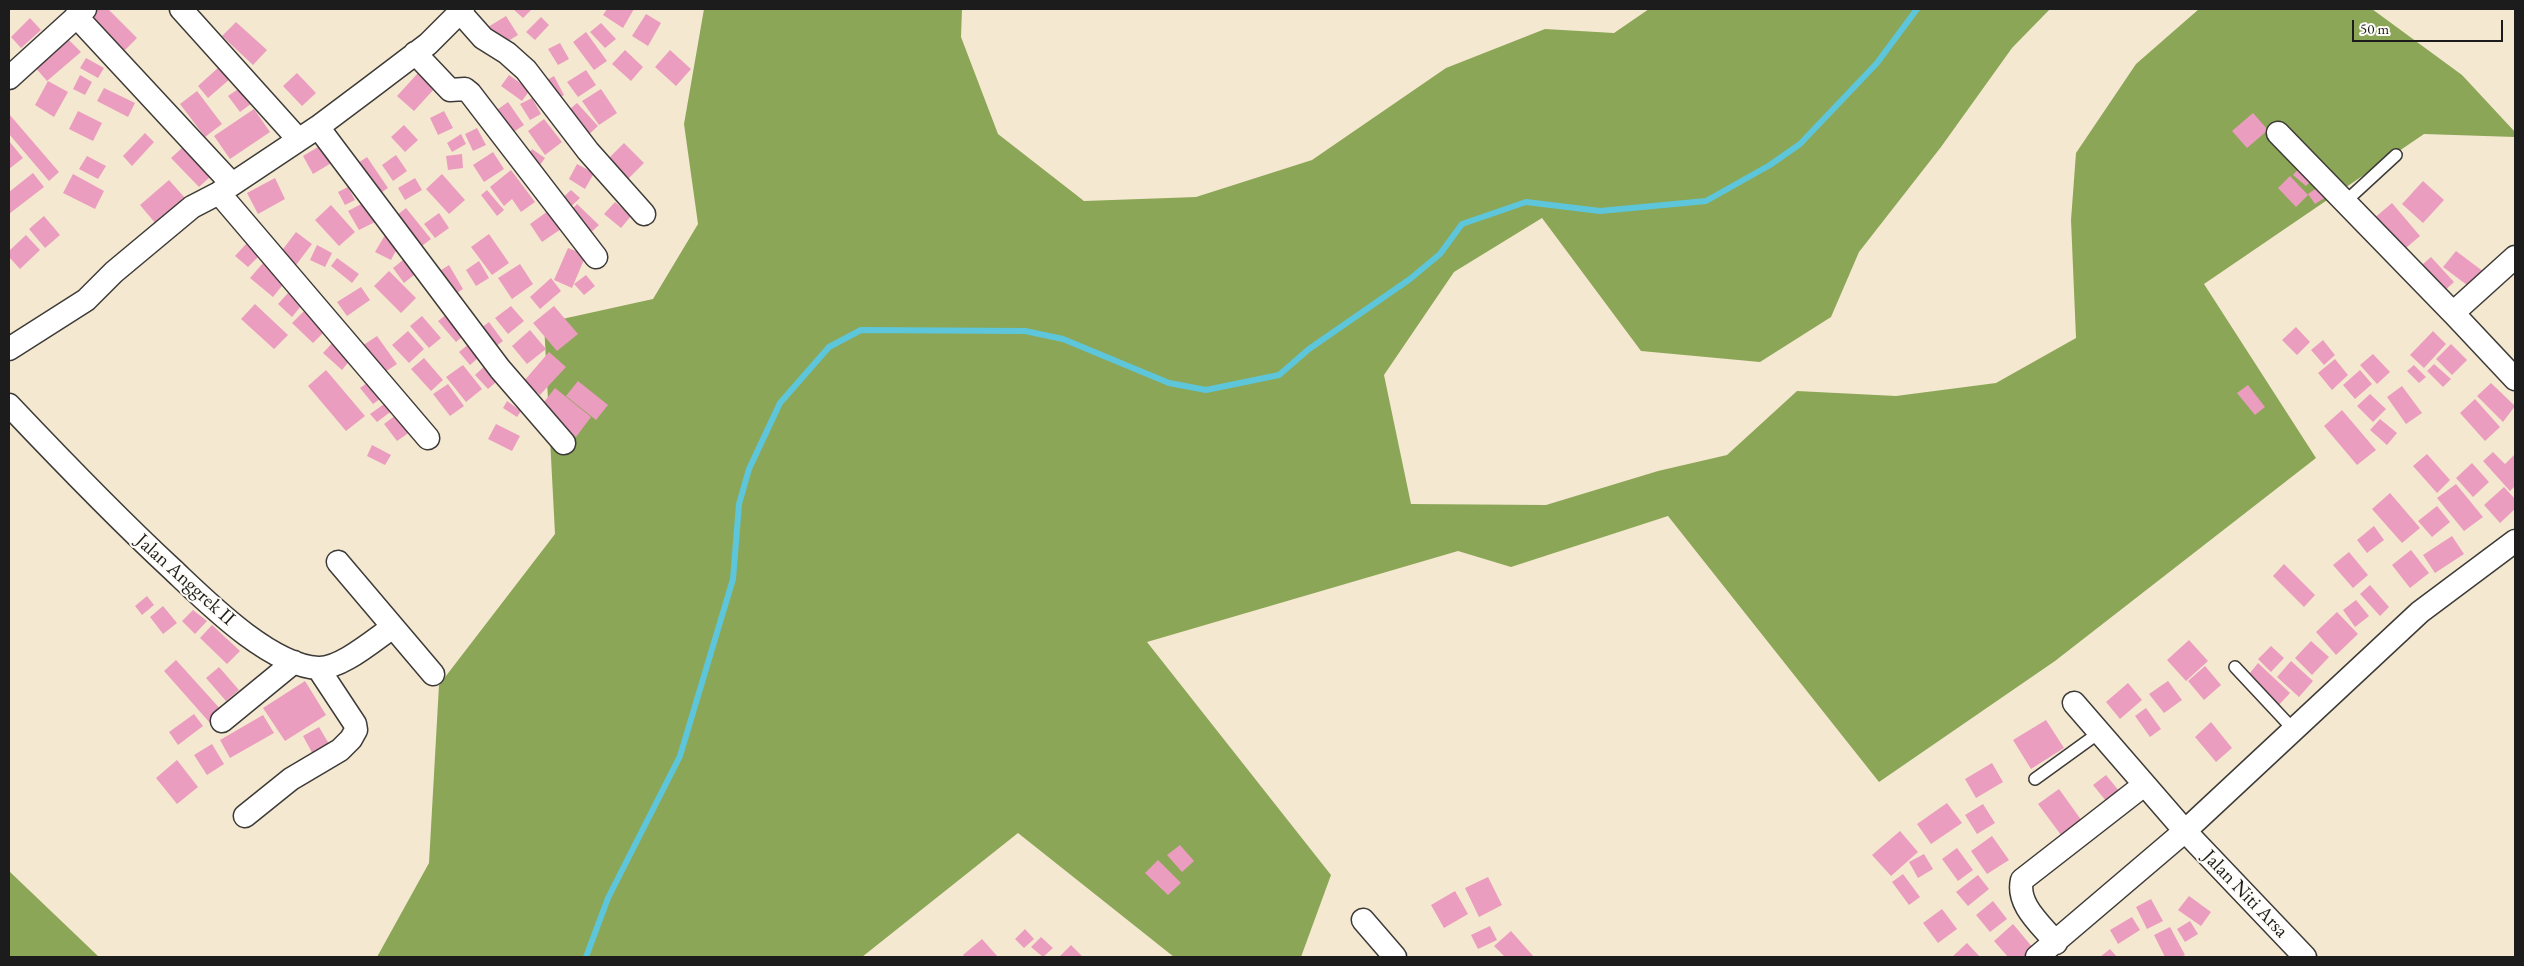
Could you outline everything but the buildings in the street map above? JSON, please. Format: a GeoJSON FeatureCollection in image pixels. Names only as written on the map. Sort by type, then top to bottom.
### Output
{"type":"FeatureCollection","features":[{"type":"Feature","properties":{"kind":"street"},"geometry":{"type":"LineString","coordinates":[[181,9],[298,139]]}},
{"type":"Feature","properties":{"kind":"street"},"geometry":{"type":"LineString","coordinates":[[9,350],[86,300],[114,272],[192,206],[225,189],[318,127],[415,54],[461,10],[483,38],[507,53],[526,70],[588,151],[644,214]]}},
{"type":"Feature","properties":{"kind":"street"},"geometry":{"type":"LineString","coordinates":[[9,78],[80,12],[428,438]]}},
{"type":"Feature","properties":{"kind":"street"},"geometry":{"type":"LineString","coordinates":[[415,54],[450,90],[465,89],[470,93],[596,257]]}},
{"type":"Feature","properties":{"kind":"street"},"geometry":{"type":"LineString","coordinates":[[318,127],[500,369],[564,443]]}},
{"type":"Feature","properties":{"kind":"street"},"geometry":{"type":"LineString","coordinates":[[2278,133],[2346,201],[2515,379]]}},
{"type":"Feature","properties":{"kind":"street"},"geometry":{"type":"LineString","coordinates":[[2453,313],[2515,257]]}},
{"type":"Feature","properties":{"kind":"street","name":"Jalan Anggrek II"},"geometry":{"type":"LineString","coordinates":[[9,405],[112,513],[219,612],[263,646],[294,662],[318,668]]}},
{"type":"Feature","properties":{"kind":"street"},"geometry":{"type":"LineString","coordinates":[[2144,785],[2022,880],[2021,892],[2024,903],[2046,952],[2185,831],[2420,612],[2515,541]]}},
{"type":"Feature","properties":{"kind":"street"},"geometry":{"type":"LineString","coordinates":[[338,562],[433,674]]}},
{"type":"Feature","properties":{"kind":"street"},"geometry":{"type":"LineString","coordinates":[[244,816],[291,779],[340,750],[352,739],[356,730],[355,724],[318,668],[332,665],[353,655],[393,626]]}},
{"type":"Feature","properties":{"kind":"street"},"geometry":{"type":"LineString","coordinates":[[222,721],[294,662]]}},
{"type":"Feature","properties":{"kind":"street","name":"Jalan Niti Arsa"},"geometry":{"type":"LineString","coordinates":[[2074,703],[2185,831],[2305,957]]}},
{"type":"Feature","properties":{"kind":"street"},"geometry":{"type":"LineString","coordinates":[[1363,920],[1395,957]]}},
{"type":"Feature","properties":{"kind":"lane"},"geometry":{"type":"LineString","coordinates":[[2346,201],[2396,155]]}},
{"type":"Feature","properties":{"kind":"lane"},"geometry":{"type":"LineString","coordinates":[[2234,666],[2293,729]]}},
{"type":"Feature","properties":{"kind":"lane"},"geometry":{"type":"LineString","coordinates":[[2035,779],[2100,732]]}},
{"type":"Feature","properties":{"kind":"green space"},"geometry":{"type":"Polygon","coordinates":[[[704,9],[962,9],[961,37],[998,134],[1084,201],[1196,197],[1312,160],[1446,68],[1545,29],[1614,33],[1649,9],[2050,9],[2012,48],[1941,147],[1859,252],[1831,317],[1760,362],[1641,351],[1542,218],[1454,272],[1384,375],[1411,504],[1546,505],[1658,471],[1727,455],[1797,391],[1896,396],[1996,383],[2076,338],[2071,220],[2076,153],[2136,64],[2199,9],[2372,9],[2462,75],[2515,132],[2515,137],[2424,134],[2204,284],[2316,458],[2055,661],[1879,782],[1668,516],[1511,567],[1458,551],[1147,642],[1331,875],[1301,957],[1174,957],[1018,833],[862,957],[377,957],[429,863],[439,685],[555,534],[544,323],[653,299],[698,224],[684,124],[704,9]]]}},
{"type":"Feature","properties":{"kind":"green space"},"geometry":{"type":"Polygon","coordinates":[[[9,871],[99,957],[9,957],[9,871]]]}},
{"type":"Feature","properties":{"kind":"waterway"},"geometry":{"type":"LineString","coordinates":[[586,957],[608,898],[680,756],[733,579],[739,504],[749,469],[780,403],[829,347],[861,330],[1025,331],[1063,339],[1169,383],[1206,390],[1279,375],[1309,349],[1410,279],[1440,254],[1462,224],[1526,202],[1600,211],[1706,201],[1770,165],[1800,144],[1877,63],[1917,9]]}}]}
